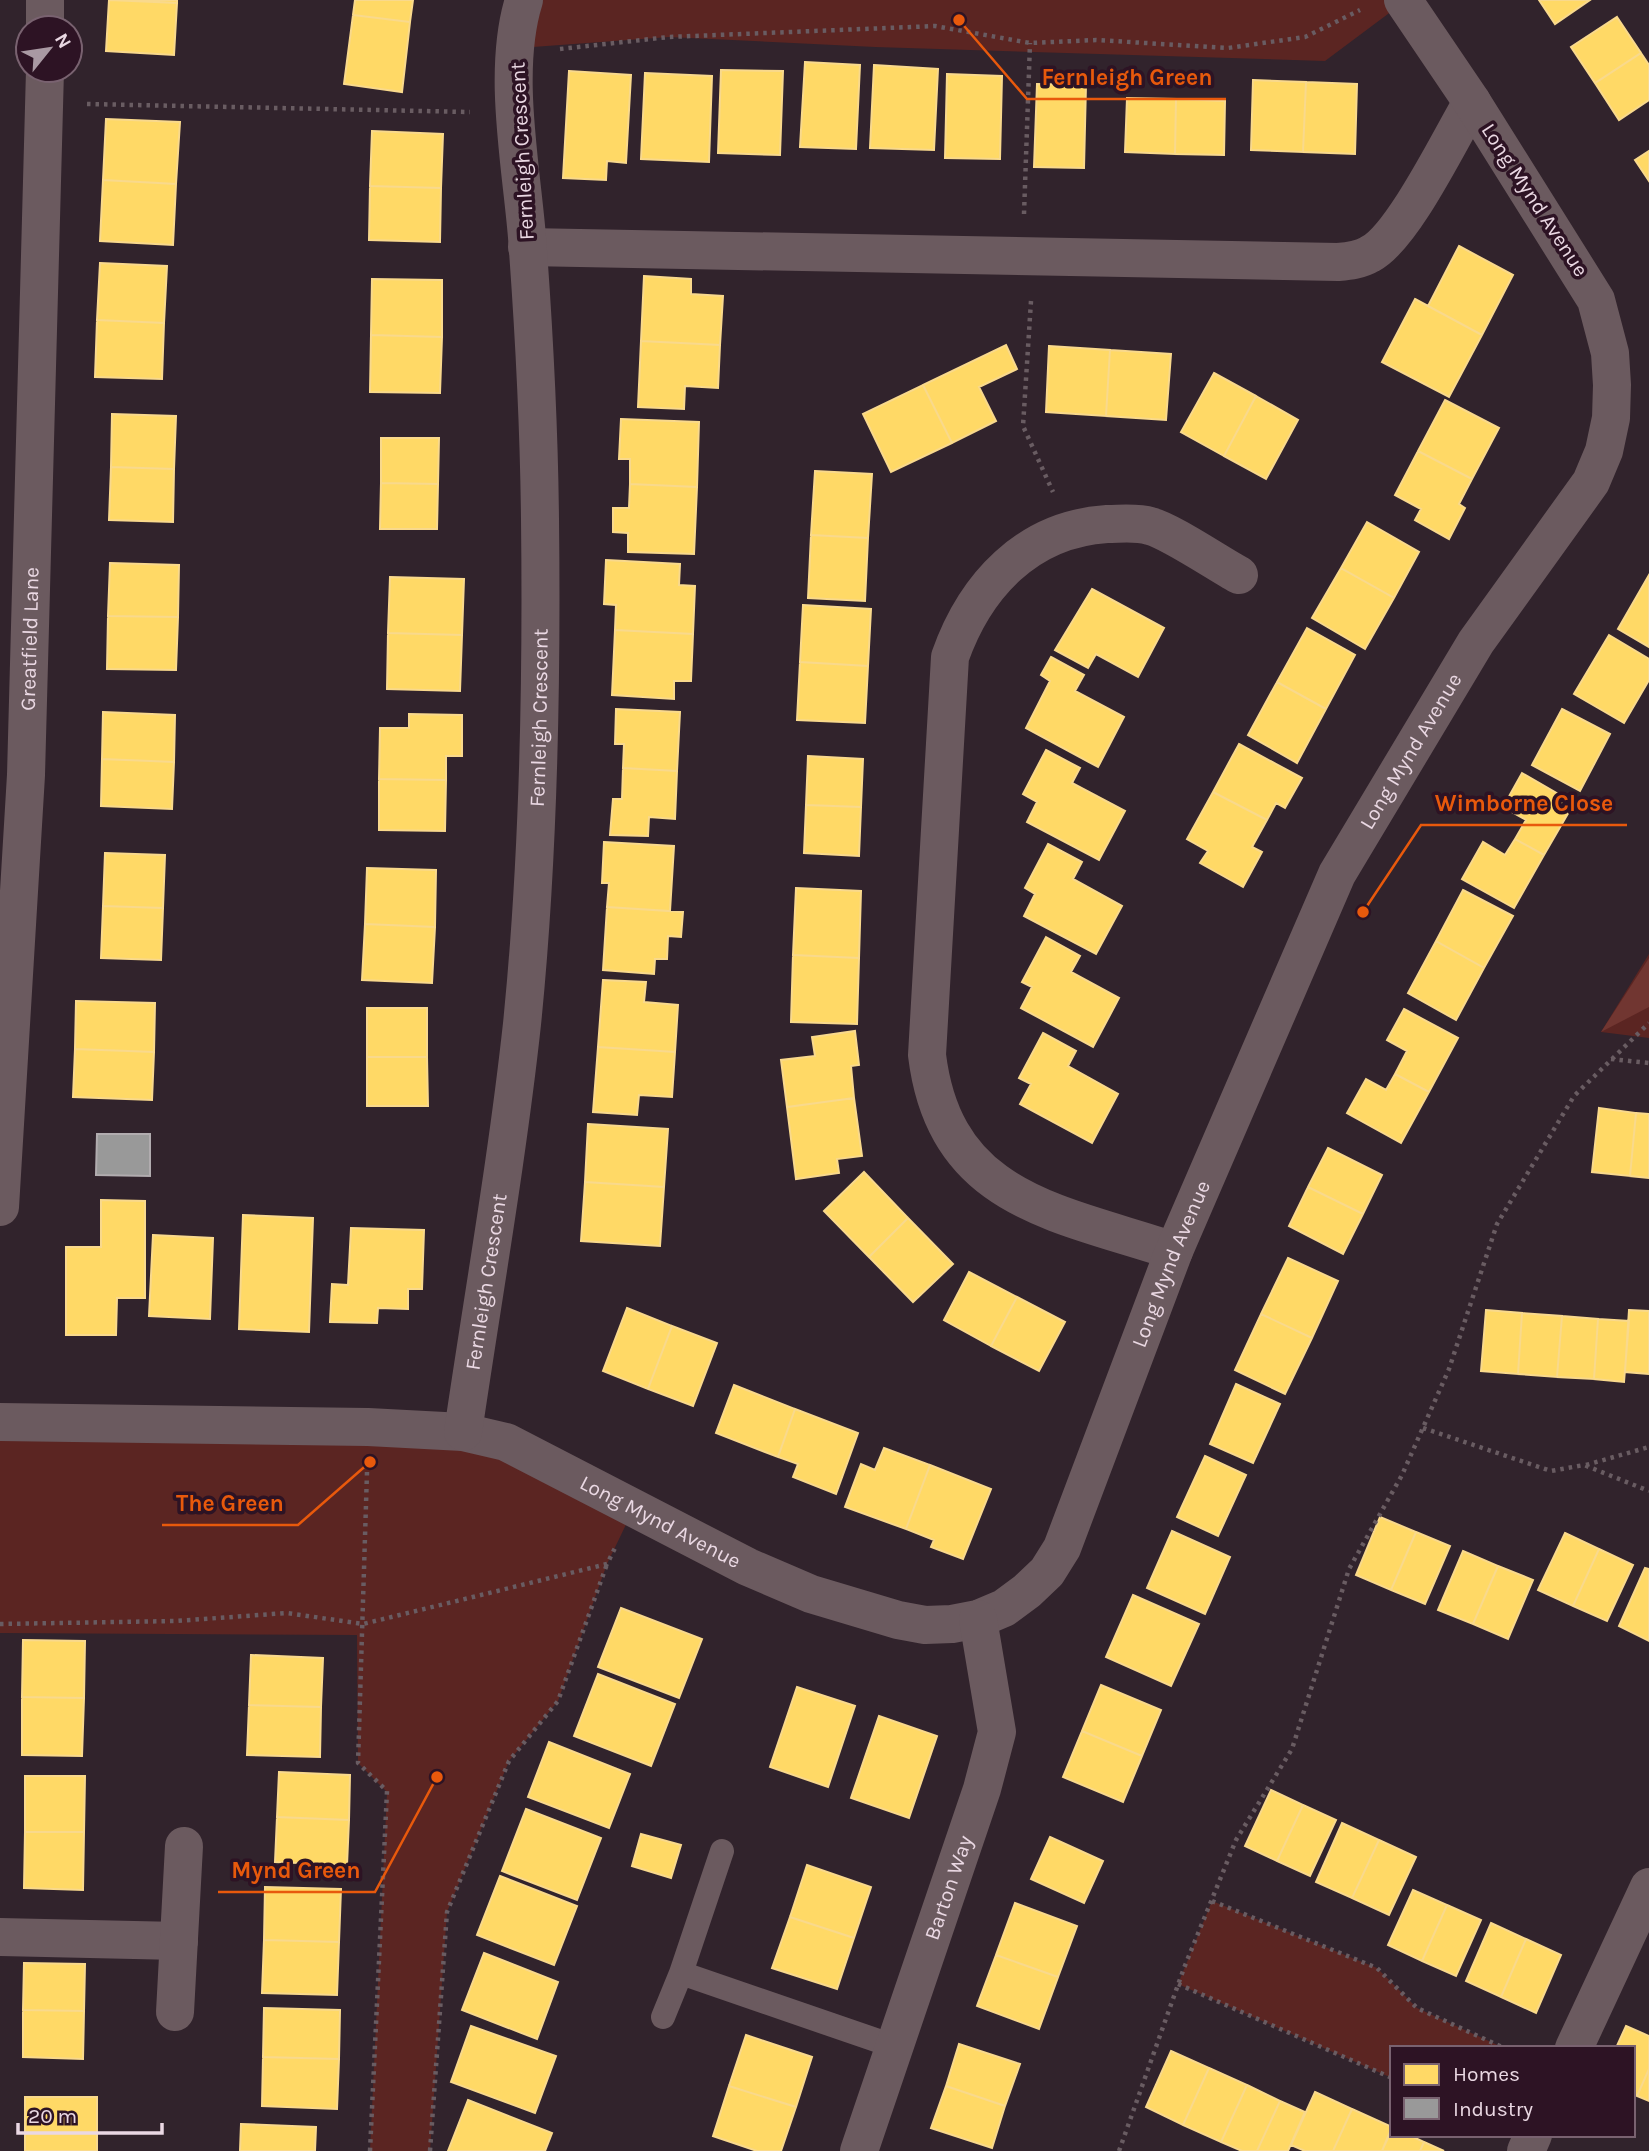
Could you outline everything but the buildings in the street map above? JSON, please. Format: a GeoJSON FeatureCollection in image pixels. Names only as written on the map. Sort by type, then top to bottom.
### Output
{"type":"FeatureCollection","features":[{"type":"Feature","properties":{"kind":"street","name":"Fernleigh Crescent"},"geometry":{"type":"LineString","coordinates":[[463,1432],[509,1141],[522,1022],[537,809],[539,506],[515,54],[519,17],[524,0]]}},
{"type":"Feature","properties":{"kind":"street","name":"Long Mynd Avenue"},"geometry":{"type":"LineString","coordinates":[[0,1422],[368,1427],[463,1432],[506,1441],[748,1567],[811,1594],[898,1620],[925,1625],[978,1619],[1004,1608],[1047,1572],[1062,1548],[1174,1251],[1337,874],[1476,642],[1591,482],[1604,451],[1611,418],[1612,385],[1609,353],[1597,300],[1472,102],[1385,3]]}},
{"type":"Feature","properties":{"kind":"street","name":"Greatfield Lane"},"geometry":{"type":"LineString","coordinates":[[0,1207],[26,775],[45,87]]}},
{"type":"Feature","properties":{"kind":"street"},"geometry":{"type":"LineString","coordinates":[[527,247],[1338,262],[1369,255],[1395,230],[1472,102]]}},
{"type":"Feature","properties":{"kind":"street"},"geometry":{"type":"LineString","coordinates":[[1174,1251],[1048,1209],[1020,1198],[995,1183],[973,1164],[954,1141],[931,1086],[927,1055],[950,657],[968,613],[981,593],[1005,567],[1026,551],[1073,530],[1099,525],[1151,526],[1238,575]]}},
{"type":"Feature","properties":{"kind":"street","name":"Barton Way"},"geometry":{"type":"LineString","coordinates":[[859,2151],[982,1788],[997,1732],[978,1619]]}},
{"type":"Feature","properties":{"kind":"street"},"geometry":{"type":"LineString","coordinates":[[175,2012],[184,1846]]}},
{"type":"Feature","properties":{"kind":"street"},"geometry":{"type":"LineString","coordinates":[[1575,2046],[1649,1887]]}},
{"type":"Feature","properties":{"kind":"street"},"geometry":{"type":"LineString","coordinates":[[0,1937],[179,1941]]}},
{"type":"Feature","properties":{"kind":"lane"},"geometry":{"type":"LineString","coordinates":[[663,2017],[681,1973],[722,1851]]}},
{"type":"Feature","properties":{"kind":"lane"},"geometry":{"type":"LineString","coordinates":[[681,1973],[896,2047]]}},
{"type":"Feature","properties":{"kind":"path"},"geometry":{"type":"LineString","coordinates":[[515,54],[669,37],[935,26],[1030,43],[1096,40],[1228,48],[1305,37],[1385,3]]}},
{"type":"Feature","properties":{"kind":"path"},"geometry":{"type":"LineString","coordinates":[[1030,43],[1029,257],[1023,426],[1073,530]]}},
{"type":"Feature","properties":{"kind":"path"},"geometry":{"type":"LineString","coordinates":[[45,87],[517,111]]}},
{"type":"Feature","properties":{"kind":"path"},"geometry":{"type":"LineString","coordinates":[[1119,2151],[1178,1984],[1237,1840],[1292,1749],[1349,1569],[1402,1475],[1449,1370],[1497,1224],[1574,1096],[1649,1023]]}},
{"type":"Feature","properties":{"kind":"path"},"geometry":{"type":"LineString","coordinates":[[1610,1059],[1649,1063]]}},
{"type":"Feature","properties":{"kind":"path"},"geometry":{"type":"LineString","coordinates":[[368,1427],[358,1763],[387,1791],[370,2151]]}},
{"type":"Feature","properties":{"kind":"path"},"geometry":{"type":"LineString","coordinates":[[1423,1428],[1551,1471],[1649,1447]]}},
{"type":"Feature","properties":{"kind":"path"},"geometry":{"type":"LineString","coordinates":[[1584,1465],[1649,1491]]}},
{"type":"Feature","properties":{"kind":"path"},"geometry":{"type":"LineString","coordinates":[[430,2151],[447,1912],[509,1760],[558,1701],[607,1563],[634,1508]]}},
{"type":"Feature","properties":{"kind":"path"},"geometry":{"type":"LineString","coordinates":[[0,1624],[176,1621],[287,1613],[363,1624],[607,1563]]}},
{"type":"Feature","properties":{"kind":"path"},"geometry":{"type":"LineString","coordinates":[[1212,1901],[1377,1968],[1417,2008],[1500,2046]]}},
{"type":"Feature","properties":{"kind":"path"},"geometry":{"type":"LineString","coordinates":[[1178,1984],[1390,2077]]}},
{"type":"Feature","properties":{"kind":"shaded area"},"geometry":{"type":"Polygon","coordinates":[[[540,0],[1404,2],[1325,61],[875,47],[669,37],[533,47],[540,0]]]}},
{"type":"Feature","properties":{"kind":"shaded area"},"geometry":{"type":"Polygon","coordinates":[[[1649,954],[1649,1038],[1601,1032],[1649,954]]]}},
{"type":"Feature","properties":{"kind":"shaded area"},"geometry":{"type":"Polygon","coordinates":[[[1649,958],[1649,1007],[1601,1032],[1649,958]]]}},
{"type":"Feature","properties":{"kind":"shaded area"},"geometry":{"type":"Polygon","coordinates":[[[0,1422],[463,1432],[634,1508],[607,1564],[558,1701],[509,1761],[447,1912],[430,2151],[370,2151],[387,1792],[358,1763],[357,1635],[0,1633],[0,1422]]]}},
{"type":"Feature","properties":{"kind":"shaded area"},"geometry":{"type":"Polygon","coordinates":[[[1212,1901],[1377,1968],[1417,2008],[1500,2046],[1390,2046],[1390,2077],[1178,1984],[1212,1901]]]}},
{"type":"Feature","properties":{"kind":"place","name":"Fernleigh Green"},"geometry":{"type":"Point","coordinates":[959,20]}},
{"type":"Feature","properties":{"kind":"place","name":"Wimborne Close"},"geometry":{"type":"Point","coordinates":[1363,912]}},
{"type":"Feature","properties":{"kind":"place","name":"The Green"},"geometry":{"type":"Point","coordinates":[370,1462]}},
{"type":"Feature","properties":{"kind":"place","name":"Mynd Green"},"geometry":{"type":"Point","coordinates":[437,1777]}}]}
